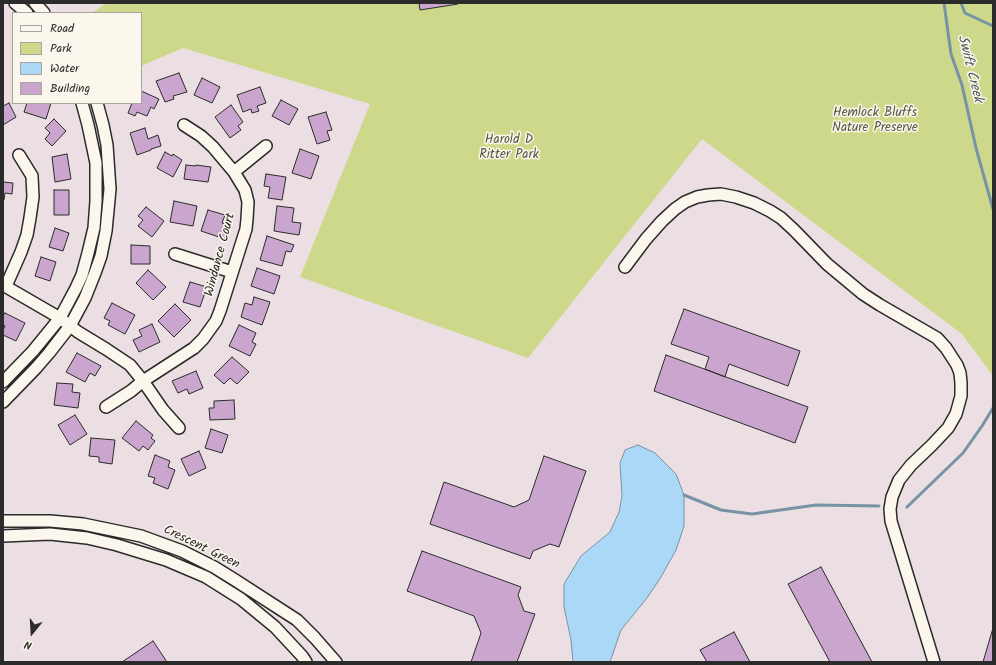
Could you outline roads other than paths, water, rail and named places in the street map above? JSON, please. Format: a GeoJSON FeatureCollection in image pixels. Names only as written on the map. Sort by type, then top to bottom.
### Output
{"type":"FeatureCollection","features":[{"type":"Feature","properties":{"kind":"street"},"geometry":{"type":"LineString","coordinates":[[15,3],[26,12]]}},
{"type":"Feature","properties":{"kind":"street"},"geometry":{"type":"LineString","coordinates":[[35,3],[43,12]]}},
{"type":"Feature","properties":{"kind":"street"},"geometry":{"type":"LineString","coordinates":[[3,382],[33,351],[60,318],[82,275],[94,228],[96,201],[96,163],[82,104]]}},
{"type":"Feature","properties":{"kind":"street"},"geometry":{"type":"LineString","coordinates":[[3,402],[36,368],[70,326],[85,298],[101,256],[106,232],[110,189],[107,145],[97,104]]}},
{"type":"Feature","properties":{"kind":"street","name":"Windance Court"},"geometry":{"type":"LineString","coordinates":[[106,406],[131,391],[143,381],[194,348],[203,339],[216,321],[220,311],[246,229],[248,202],[244,190],[234,172],[213,147],[201,136],[184,125]]}},
{"type":"Feature","properties":{"kind":"street"},"geometry":{"type":"LineString","coordinates":[[234,172],[266,146]]}},
{"type":"Feature","properties":{"kind":"street"},"geometry":{"type":"LineString","coordinates":[[19,155],[32,176],[33,197],[27,234],[21,252],[4,285],[60,318],[78,332],[130,365],[163,410],[180,428]]}},
{"type":"Feature","properties":{"kind":"street"},"geometry":{"type":"LineString","coordinates":[[625,267],[662,221],[675,209],[697,197],[722,194],[736,196],[754,203],[781,218],[827,264],[864,294],[937,338],[946,348],[957,365],[960,373],[961,396],[956,414],[948,428],[932,446],[911,465],[899,480],[892,497],[890,508],[891,521],[934,662]]}},
{"type":"Feature","properties":{"kind":"street"},"geometry":{"type":"LineString","coordinates":[[175,254],[232,272]]}},
{"type":"Feature","properties":{"kind":"street","name":"Crescent Green"},"geometry":{"type":"LineString","coordinates":[[3,521],[50,521],[83,524],[141,536],[182,551],[214,567],[297,620],[336,662]]}},
{"type":"Feature","properties":{"kind":"street","name":"Crescent Green"},"geometry":{"type":"LineString","coordinates":[[3,536],[50,534],[86,538],[118,545],[166,560],[206,577],[241,599],[275,627],[306,662]]}},
{"type":"Feature","properties":{"kind":"water"},"geometry":{"type":"Polygon","coordinates":[[[638,445],[655,453],[676,474],[684,495],[684,526],[676,550],[661,577],[647,598],[621,630],[610,662],[573,662],[571,640],[564,607],[564,584],[581,556],[610,532],[619,512],[622,496],[620,463],[625,450],[638,445]]]}},
{"type":"Feature","properties":{"kind":"waterway","name":"Swift Creek"},"geometry":{"type":"LineString","coordinates":[[944,3],[951,54],[962,85],[976,148],[993,209]]}},
{"type":"Feature","properties":{"kind":"waterway"},"geometry":{"type":"LineString","coordinates":[[961,3],[965,13],[993,26]]}},
{"type":"Feature","properties":{"kind":"waterway"},"geometry":{"type":"LineString","coordinates":[[907,507],[963,453],[993,408]]}},
{"type":"Feature","properties":{"kind":"waterway"},"geometry":{"type":"LineString","coordinates":[[684,495],[721,510],[752,514],[816,505],[879,506]]}},
{"type":"Feature","properties":{"kind":"park label","name":"Hemlock Bluffs Nature Preserve"},"geometry":{"type":"Point","coordinates":[875,122]}},
{"type":"Feature","properties":{"kind":"park label","name":"Harold D Ritter Park"},"geometry":{"type":"Point","coordinates":[509,148]}}]}
